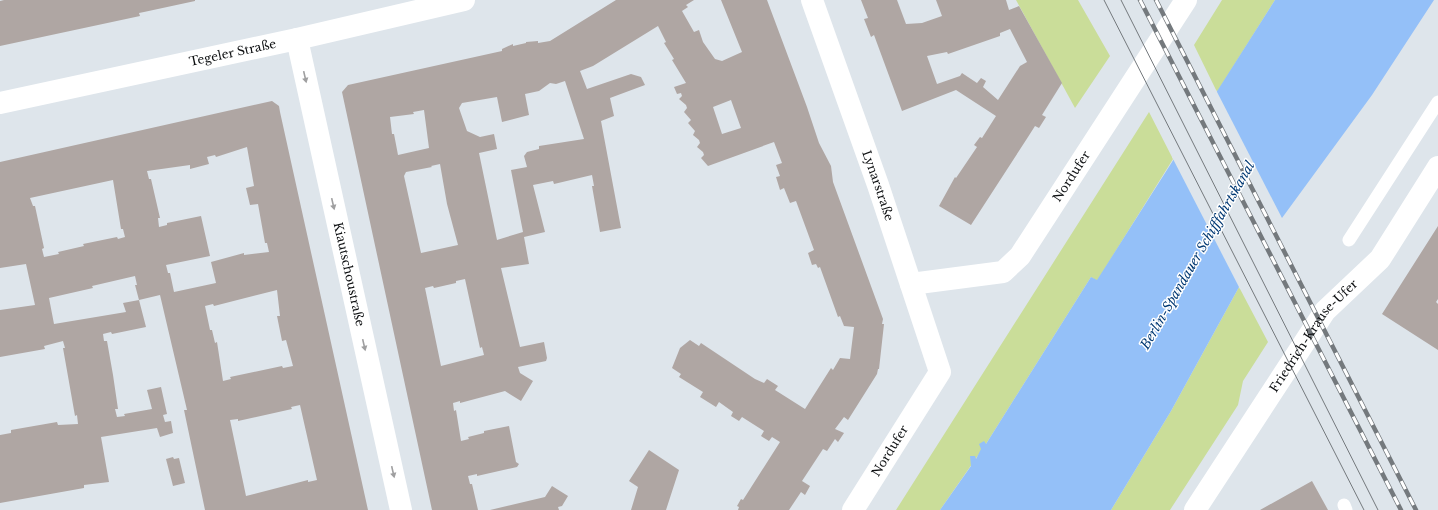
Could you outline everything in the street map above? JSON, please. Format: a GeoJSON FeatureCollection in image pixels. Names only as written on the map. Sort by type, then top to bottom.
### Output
{"type":"FeatureCollection","features":[{"type":"Feature","properties":{"kind":"street","name":"Tegeler Straße"},"geometry":{"type":"LineString","coordinates":[[0,103],[297,39],[464,0]]}},
{"type":"Feature","properties":{"kind":"street","name":"Lynarstraße"},"geometry":{"type":"LineString","coordinates":[[812,0],[834,59],[940,372]]}},
{"type":"Feature","properties":{"kind":"street","name":"Nordufer"},"geometry":{"type":"LineString","coordinates":[[911,284],[1002,272],[1020,256],[1186,0]]}},
{"type":"Feature","properties":{"kind":"street","name":"Kiautschoustraße"},"geometry":{"type":"LineString","coordinates":[[297,39],[401,510]]}},
{"type":"Feature","properties":{"kind":"street","name":"Friedrich-Krause-Ufer"},"geometry":{"type":"LineString","coordinates":[[1195,510],[1325,311],[1380,258],[1438,167]]}},
{"type":"Feature","properties":{"kind":"street","name":"Nordufer"},"geometry":{"type":"LineString","coordinates":[[853,510],[940,372]]}},
{"type":"Feature","properties":{"kind":"lane"},"geometry":{"type":"LineString","coordinates":[[1348,240],[1438,102]]}},
{"type":"Feature","properties":{"kind":"green space"},"geometry":{"type":"Polygon","coordinates":[[[1016,0],[1078,0],[1110,56],[1075,108],[1016,0]]]}},
{"type":"Feature","properties":{"kind":"green space"},"geometry":{"type":"Polygon","coordinates":[[[1222,0],[1275,0],[1217,92],[1194,45],[1222,0]]]}},
{"type":"Feature","properties":{"kind":"green space"},"geometry":{"type":"Polygon","coordinates":[[[1149,112],[1173,159],[1097,281],[1091,277],[986,444],[940,510],[896,510],[1149,112]]]}},
{"type":"Feature","properties":{"kind":"green space"},"geometry":{"type":"Polygon","coordinates":[[[1239,287],[1268,342],[1243,381],[1238,405],[1170,510],[1111,510],[1171,411],[1239,287]]]}},
{"type":"Feature","properties":{"kind":"water","name":"Berlin-Spandauer Schifffahrtskanal"},"geometry":{"type":"Polygon","coordinates":[[[1275,0],[1434,0],[1372,95],[1282,218],[1239,287],[1171,411],[1111,510],[940,510],[971,466],[970,456],[975,456],[976,459],[981,449],[979,444],[984,441],[986,444],[1091,277],[1097,280],[1275,0]]]}},
{"type":"Feature","properties":{"kind":"pier"},"geometry":{"type":"Polygon","coordinates":[[[1216,90],[1283,220],[1240,289],[1172,157],[1216,90]]]}},
{"type":"Feature","properties":{"kind":"building"},"geometry":{"type":"Polygon","coordinates":[[[616,0],[694,0],[686,5],[688,7],[682,11],[694,32],[699,30],[703,42],[715,59],[722,61],[742,52],[721,0],[767,0],[819,143],[831,166],[833,182],[883,319],[882,324],[884,324],[879,369],[877,374],[848,420],[844,417],[835,429],[844,433],[838,442],[835,439],[827,451],[823,449],[802,481],[810,486],[805,495],[801,492],[789,510],[738,510],[739,507],[737,506],[741,499],[743,500],[780,442],[772,437],[769,441],[761,436],[764,431],[742,417],[739,421],[731,416],[733,412],[719,402],[716,407],[700,397],[703,392],[679,377],[681,374],[672,368],[680,348],[690,340],[699,346],[701,343],[755,379],[764,383],[767,379],[778,386],[775,390],[805,409],[831,368],[833,370],[840,358],[850,359],[854,327],[844,326],[840,316],[838,317],[820,267],[818,268],[816,264],[812,265],[808,253],[814,250],[796,201],[790,203],[784,188],[780,190],[776,177],[780,176],[776,165],[782,163],[774,142],[708,166],[701,158],[704,155],[703,152],[697,147],[700,143],[699,140],[693,135],[695,131],[688,123],[691,120],[684,112],[687,108],[686,105],[679,99],[682,96],[681,93],[677,94],[674,87],[686,83],[672,60],[674,59],[664,43],[666,42],[658,26],[593,66],[580,71],[587,89],[631,74],[641,77],[645,85],[610,98],[614,116],[601,121],[621,228],[600,232],[592,186],[594,186],[592,175],[554,184],[553,181],[533,185],[545,232],[524,237],[529,264],[501,268],[520,347],[544,342],[547,358],[546,361],[518,367],[520,373],[533,381],[521,401],[505,391],[460,403],[460,401],[453,403],[454,411],[456,410],[461,441],[469,439],[468,437],[484,433],[484,431],[509,426],[516,462],[519,464],[517,467],[477,476],[477,474],[468,476],[470,484],[472,484],[478,510],[432,510],[342,92],[348,85],[502,51],[502,49],[513,44],[513,46],[526,42],[538,41],[538,43],[550,41],[616,0]],[[565,81],[556,84],[550,83],[539,91],[525,94],[529,115],[502,122],[497,97],[462,103],[459,108],[467,131],[480,137],[494,134],[497,149],[479,153],[497,240],[523,232],[511,170],[527,167],[524,156],[527,152],[539,149],[539,146],[584,139],[565,81]],[[731,100],[713,107],[722,134],[741,128],[731,100]],[[424,110],[413,112],[414,114],[390,117],[392,134],[394,134],[398,155],[429,148],[424,110]],[[440,164],[431,166],[432,167],[406,172],[404,176],[421,253],[458,245],[447,204],[440,164]],[[465,279],[456,281],[456,283],[434,288],[433,286],[425,288],[441,366],[484,355],[482,347],[480,348],[465,279]]]}},
{"type":"Feature","properties":{"kind":"building"},"geometry":{"type":"Polygon","coordinates":[[[861,0],[897,0],[906,24],[922,23],[942,16],[936,0],[1006,0],[1009,10],[1019,6],[1062,83],[1042,115],[1046,117],[1039,128],[1035,126],[971,225],[939,206],[955,177],[956,178],[977,147],[974,145],[980,137],[982,138],[996,116],[956,90],[902,111],[874,35],[871,37],[864,19],[868,18],[861,0]],[[1010,29],[1000,33],[1000,36],[948,54],[947,52],[927,56],[937,84],[960,76],[962,73],[977,83],[981,78],[986,81],[983,87],[998,100],[1020,66],[1027,62],[1010,29]]]}},
{"type":"Feature","properties":{"kind":"building"},"geometry":{"type":"Polygon","coordinates":[[[0,1],[195,1],[139,13],[140,16],[0,46],[0,1]]]}},
{"type":"Feature","properties":{"kind":"building"},"geometry":{"type":"Polygon","coordinates":[[[272,101],[279,106],[368,510],[205,510],[184,410],[187,410],[160,295],[139,300],[146,327],[112,334],[111,332],[103,334],[104,341],[107,341],[113,375],[118,409],[115,409],[117,417],[125,416],[124,414],[152,409],[147,390],[161,387],[167,414],[163,415],[165,422],[171,421],[173,433],[160,437],[157,428],[101,437],[109,482],[84,485],[84,488],[0,503],[0,435],[11,433],[11,430],[57,422],[58,425],[78,424],[77,415],[75,416],[63,341],[44,346],[45,349],[0,357],[0,310],[35,305],[26,264],[0,268],[0,162],[272,101]],[[247,147],[216,157],[215,155],[207,157],[209,164],[190,169],[190,165],[147,171],[149,179],[151,179],[160,218],[158,218],[159,227],[167,225],[167,223],[201,216],[210,256],[166,265],[168,273],[170,273],[174,292],[216,283],[211,262],[244,253],[244,255],[269,252],[267,243],[265,243],[258,204],[250,205],[246,188],[254,186],[247,147]],[[113,180],[30,198],[33,206],[35,206],[44,248],[42,249],[44,257],[84,246],[83,244],[117,237],[118,239],[125,237],[123,229],[121,229],[113,180]],[[135,276],[92,286],[93,288],[49,298],[54,324],[126,312],[123,303],[139,300],[135,285],[137,285],[135,276]],[[277,290],[214,306],[213,304],[205,306],[210,330],[212,330],[215,343],[217,342],[223,381],[231,379],[230,377],[282,366],[283,368],[293,366],[286,340],[282,341],[277,316],[280,316],[277,290]],[[300,405],[291,407],[292,409],[238,421],[238,419],[230,420],[246,496],[308,480],[308,482],[317,480],[300,405]]]}},
{"type":"Feature","properties":{"kind":"building"},"geometry":{"type":"Polygon","coordinates":[[[1438,226],[1438,299],[1436,302],[1438,304],[1438,350],[1382,314],[1438,226]]]}},
{"type":"Feature","properties":{"kind":"building"},"geometry":{"type":"Polygon","coordinates":[[[649,450],[679,470],[666,510],[631,510],[638,487],[629,481],[649,450]]]}},
{"type":"Feature","properties":{"kind":"building"},"geometry":{"type":"Polygon","coordinates":[[[173,457],[174,459],[179,458],[185,483],[173,486],[166,459],[173,457]]]}},
{"type":"Feature","properties":{"kind":"building"},"geometry":{"type":"Polygon","coordinates":[[[1312,481],[1328,510],[1260,510],[1312,481]]]}},
{"type":"Feature","properties":{"kind":"building"},"geometry":{"type":"Polygon","coordinates":[[[552,486],[568,496],[562,506],[558,507],[559,510],[490,510],[545,497],[552,486]]]}},
{"type":"Feature","properties":{"kind":"tram line"},"geometry":{"type":"LineString","coordinates":[[1104,0],[1364,510]]}},
{"type":"Feature","properties":{"kind":"tram line"},"geometry":{"type":"LineString","coordinates":[[1121,0],[1378,510]]}},
{"type":"Feature","properties":{"kind":"railway"},"geometry":{"type":"LineString","coordinates":[[1140,0],[1401,510]]}},
{"type":"Feature","properties":{"kind":"railway"},"geometry":{"type":"LineString","coordinates":[[1156,0],[1416,510]]}}]}
